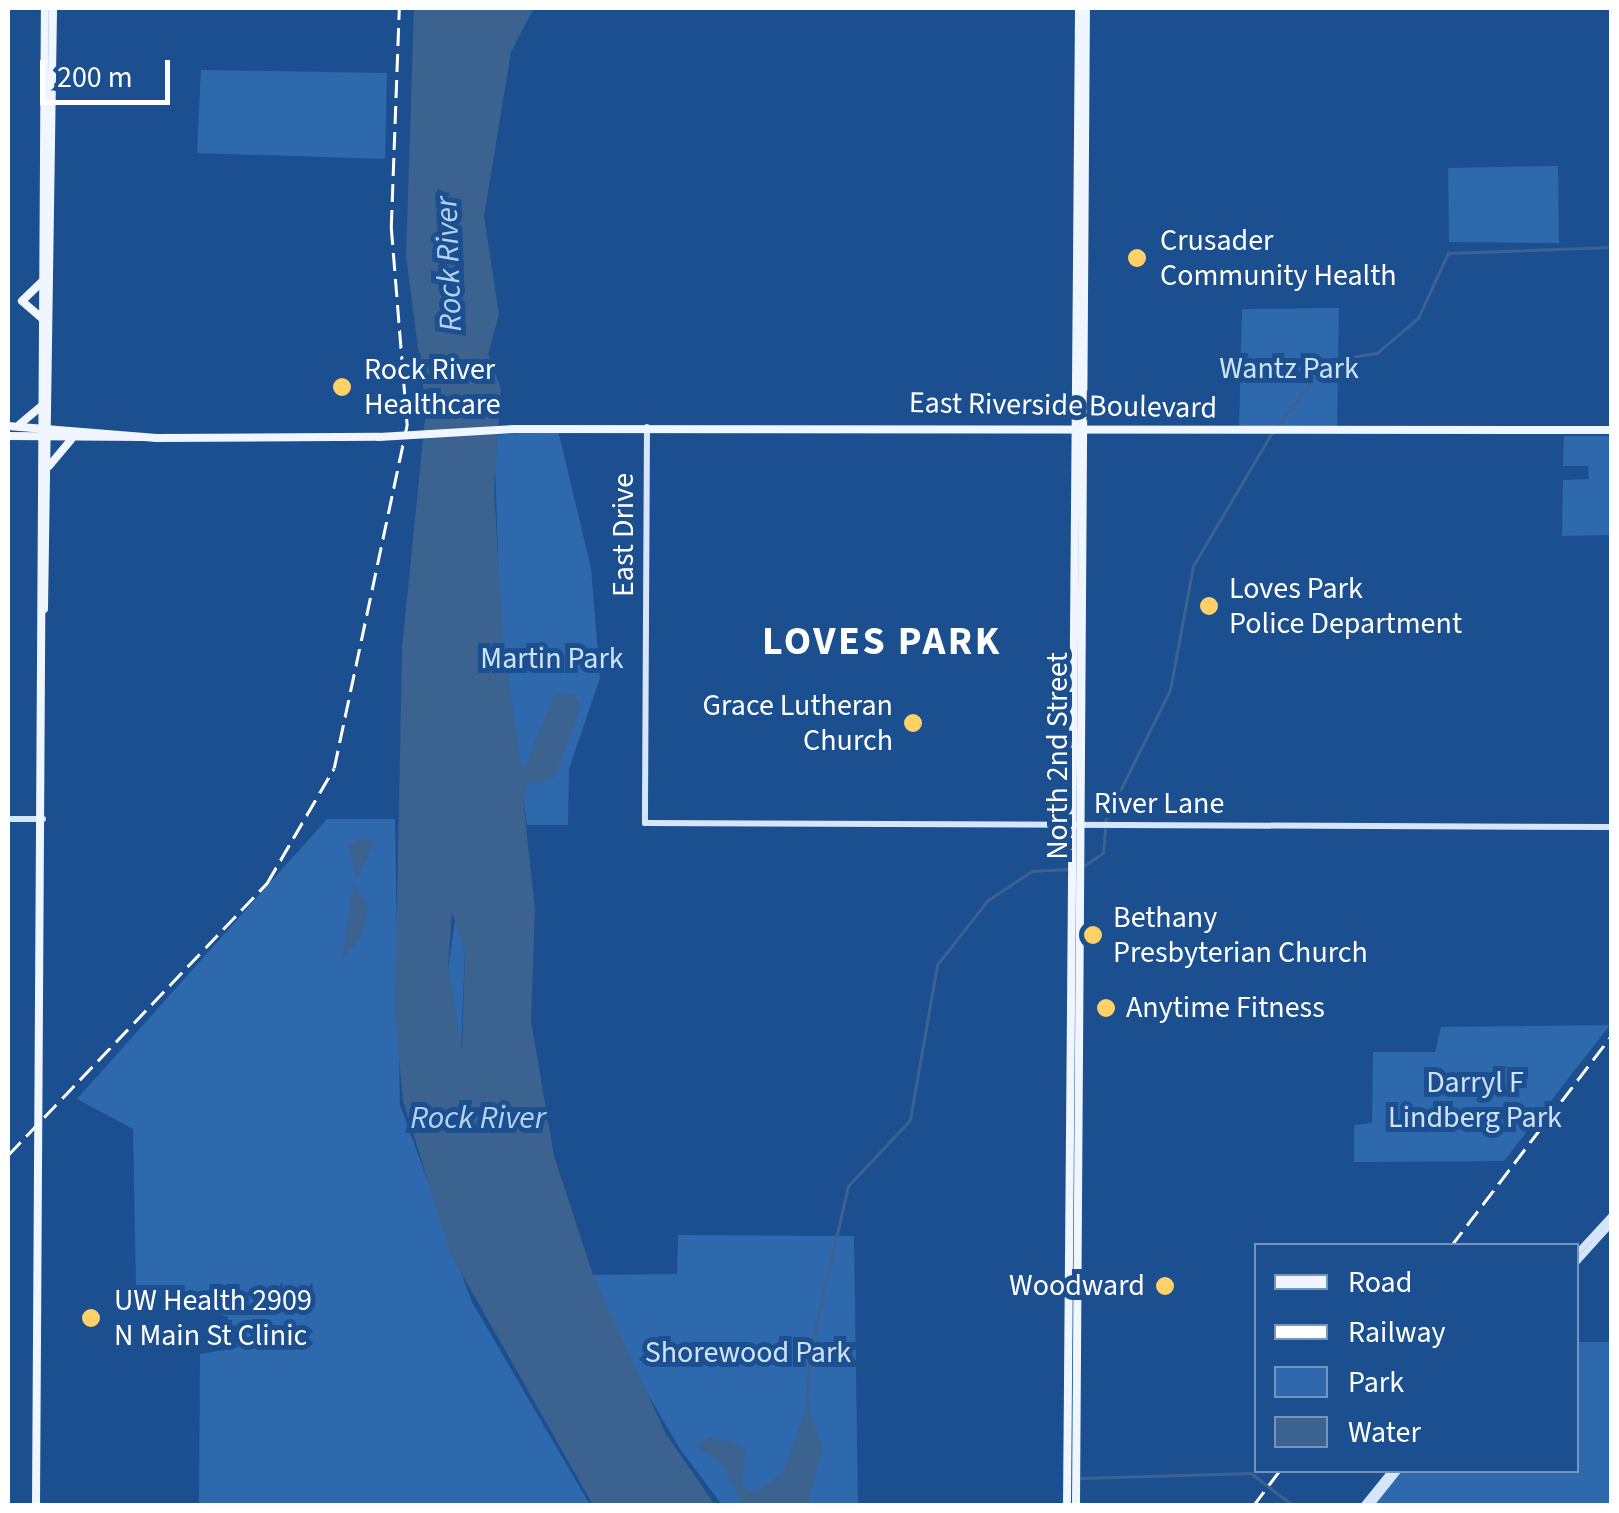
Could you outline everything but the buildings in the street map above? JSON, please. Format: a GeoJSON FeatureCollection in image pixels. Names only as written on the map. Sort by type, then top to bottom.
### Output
{"type":"FeatureCollection","features":[{"type":"Feature","properties":{"kind":"main road"},"geometry":{"type":"LineString","coordinates":[[45,8],[47,407]]}},
{"type":"Feature","properties":{"kind":"main road"},"geometry":{"type":"LineString","coordinates":[[36,1506],[44,466],[53,8]]}},
{"type":"Feature","properties":{"kind":"main road","name":"North 2nd Street"},"geometry":{"type":"LineString","coordinates":[[1076,1506],[1074,432],[1081,351],[1087,26],[1083,8]]}},
{"type":"Feature","properties":{"kind":"main road","name":"North 2nd Street"},"geometry":{"type":"LineString","coordinates":[[1076,826],[1085,432],[1081,351],[1083,8]]}},
{"type":"Feature","properties":{"kind":"main road"},"geometry":{"type":"LineString","coordinates":[[1087,26],[1095,8]]}},
{"type":"Feature","properties":{"kind":"main road"},"geometry":{"type":"LineString","coordinates":[[44,321],[22,301],[45,276]]}},
{"type":"Feature","properties":{"kind":"main road"},"geometry":{"type":"LineString","coordinates":[[47,407],[80,430]]}},
{"type":"Feature","properties":{"kind":"main road"},"geometry":{"type":"LineString","coordinates":[[12,431],[47,407]]}},
{"type":"Feature","properties":{"kind":"main road","name":"East Riverside Boulevard"},"geometry":{"type":"LineString","coordinates":[[144,436],[379,437],[647,426],[1074,432],[1612,430]]}},
{"type":"Feature","properties":{"kind":"main road"},"geometry":{"type":"LineString","coordinates":[[12,431],[80,430],[144,436]]}},
{"type":"Feature","properties":{"kind":"main road"},"geometry":{"type":"LineString","coordinates":[[12,431],[44,466]]}},
{"type":"Feature","properties":{"kind":"main road"},"geometry":{"type":"LineString","coordinates":[[46,433],[73,439],[144,436]]}},
{"type":"Feature","properties":{"kind":"main road"},"geometry":{"type":"LineString","coordinates":[[44,466],[73,439]]}},
{"type":"Feature","properties":{"kind":"main road","name":"North 2nd Street"},"geometry":{"type":"LineString","coordinates":[[1067,1506],[1076,873]]}},
{"type":"Feature","properties":{"kind":"street","name":"East Drive"},"geometry":{"type":"LineString","coordinates":[[645,823],[647,426]]}},
{"type":"Feature","properties":{"kind":"street"},"geometry":{"type":"LineString","coordinates":[[8,819],[44,819]]}},
{"type":"Feature","properties":{"kind":"street","name":"River Lane"},"geometry":{"type":"LineString","coordinates":[[645,823],[1612,827]]}},
{"type":"Feature","properties":{"kind":"street"},"geometry":{"type":"LineString","coordinates":[[1579,1251],[1612,1215]]}},
{"type":"Feature","properties":{"kind":"street"},"geometry":{"type":"LineString","coordinates":[[1579,1259],[1612,1224]]}},
{"type":"Feature","properties":{"kind":"street"},"geometry":{"type":"LineString","coordinates":[[1366,1506],[1390,1473]]}},
{"type":"Feature","properties":{"kind":"street"},"geometry":{"type":"LineString","coordinates":[[1366,1506],[1396,1473]]}},
{"type":"Feature","properties":{"kind":"green space"},"geometry":{"type":"Polygon","coordinates":[[[201,70],[387,73],[385,159],[197,153],[201,70]]]}},
{"type":"Feature","properties":{"kind":"green space"},"geometry":{"type":"Polygon","coordinates":[[[1558,166],[1559,243],[1449,242],[1448,168],[1558,166]]]}},
{"type":"Feature","properties":{"kind":"green space","name":"Wantz Park"},"geometry":{"type":"Polygon","coordinates":[[[1339,308],[1337,430],[1239,430],[1242,309],[1339,308]]]}},
{"type":"Feature","properties":{"kind":"green space","name":"Martin Park"},"geometry":{"type":"Polygon","coordinates":[[[558,430],[591,568],[600,678],[569,769],[568,825],[527,825],[501,645],[494,435],[558,430]]]}},
{"type":"Feature","properties":{"kind":"green space"},"geometry":{"type":"Polygon","coordinates":[[[1564,436],[1611,436],[1611,535],[1562,536],[1563,480],[1589,479],[1588,466],[1563,466],[1564,436]]]}},
{"type":"Feature","properties":{"kind":"green space"},"geometry":{"type":"Polygon","coordinates":[[[327,819],[395,819],[400,1105],[472,1302],[590,1505],[199,1505],[200,1354],[230,1349],[228,1317],[136,1288],[133,1129],[77,1099],[327,819]]]}},
{"type":"Feature","properties":{"kind":"green space"},"geometry":{"type":"Polygon","coordinates":[[[456,913],[465,952],[461,1051],[448,969],[456,913]]]}},
{"type":"Feature","properties":{"kind":"green space","name":"Darryl F Lindberg Park"},"geometry":{"type":"Polygon","coordinates":[[[1610,1025],[1504,1161],[1354,1162],[1354,1125],[1372,1123],[1373,1052],[1435,1052],[1441,1027],[1610,1025]]]}},
{"type":"Feature","properties":{"kind":"green space","name":"Shorewood Park"},"geometry":{"type":"Polygon","coordinates":[[[678,1235],[854,1236],[858,1505],[722,1505],[680,1449],[615,1339],[593,1275],[677,1274],[678,1235]]]}},
{"type":"Feature","properties":{"kind":"green space"},"geometry":{"type":"Polygon","coordinates":[[[1579,1342],[1611,1342],[1611,1505],[1373,1506],[1400,1473],[1579,1473],[1579,1342]]]}},
{"type":"Feature","properties":{"kind":"water","name":"Rock River"},"geometry":{"type":"Polygon","coordinates":[[[414,8],[534,8],[511,52],[484,216],[499,315],[488,354],[501,389],[494,488],[503,642],[522,773],[555,693],[573,694],[581,706],[554,778],[527,785],[523,797],[535,910],[531,1021],[554,1156],[593,1275],[666,1434],[715,1505],[593,1505],[451,1255],[403,1101],[395,1013],[402,648],[426,409],[406,256],[414,8]],[[452,912],[448,969],[462,1050],[465,952],[452,912]]]}},
{"type":"Feature","properties":{"kind":"water"},"geometry":{"type":"Polygon","coordinates":[[[363,837],[374,843],[357,879],[348,846],[363,837]]]}},
{"type":"Feature","properties":{"kind":"water"},"geometry":{"type":"Polygon","coordinates":[[[354,884],[368,905],[361,939],[342,958],[354,884]]]}},
{"type":"Feature","properties":{"kind":"water"},"geometry":{"type":"Polygon","coordinates":[[[807,1406],[823,1449],[807,1505],[743,1505],[722,1464],[695,1445],[713,1437],[745,1448],[742,1487],[756,1493],[784,1471],[807,1406]]]}},
{"type":"Feature","properties":{"kind":"waterway"},"geometry":{"type":"LineString","coordinates":[[1276,428],[1327,361],[1377,353],[1418,318],[1448,253],[1612,247]]}},
{"type":"Feature","properties":{"kind":"waterway"},"geometry":{"type":"LineString","coordinates":[[1105,821],[1170,690],[1193,566],[1271,434]]}},
{"type":"Feature","properties":{"kind":"waterway"},"geometry":{"type":"LineString","coordinates":[[1085,865],[1103,853],[1105,829]]}},
{"type":"Feature","properties":{"kind":"waterway"},"geometry":{"type":"LineString","coordinates":[[807,1408],[810,1351],[848,1186],[910,1120],[937,965],[988,900],[1032,871],[1068,869]]}},
{"type":"Feature","properties":{"kind":"waterway"},"geometry":{"type":"LineString","coordinates":[[1081,1478],[1251,1473],[1294,1506]]}},
{"type":"Feature","properties":{"kind":"railway"},"geometry":{"type":"LineString","coordinates":[[8,1155],[267,883],[334,768],[407,426],[391,228],[399,8]]}},
{"type":"Feature","properties":{"kind":"railway"},"geometry":{"type":"LineString","coordinates":[[1453,1243],[1612,1035]]}},
{"type":"Feature","properties":{"kind":"railway"},"geometry":{"type":"LineString","coordinates":[[1253,1506],[1278,1473]]}},
{"type":"Feature","properties":{"kind":"place","name":"Crusader Community Health"},"geometry":{"type":"Point","coordinates":[1137,258]}},
{"type":"Feature","properties":{"kind":"place","name":"Rock River Healthcare"},"geometry":{"type":"Point","coordinates":[342,387]}},
{"type":"Feature","properties":{"kind":"place","name":"Loves Park Police Department"},"geometry":{"type":"Point","coordinates":[1209,606]}},
{"type":"Feature","properties":{"kind":"place","name":"Grace Lutheran Church"},"geometry":{"type":"Point","coordinates":[913,723]}},
{"type":"Feature","properties":{"kind":"place","name":"Bethany Presbyterian Church"},"geometry":{"type":"Point","coordinates":[1093,935]}},
{"type":"Feature","properties":{"kind":"place","name":"Anytime Fitness"},"geometry":{"type":"Point","coordinates":[1106,1008]}},
{"type":"Feature","properties":{"kind":"place","name":"Woodward"},"geometry":{"type":"Point","coordinates":[1165,1286]}},
{"type":"Feature","properties":{"kind":"place","name":"UW Health 2909 N Main St Clinic"},"geometry":{"type":"Point","coordinates":[91,1318]}},
{"type":"Feature","properties":{"kind":"district","name":"LOVES PARK"},"geometry":{"type":"Point","coordinates":[882,642]}}]}
